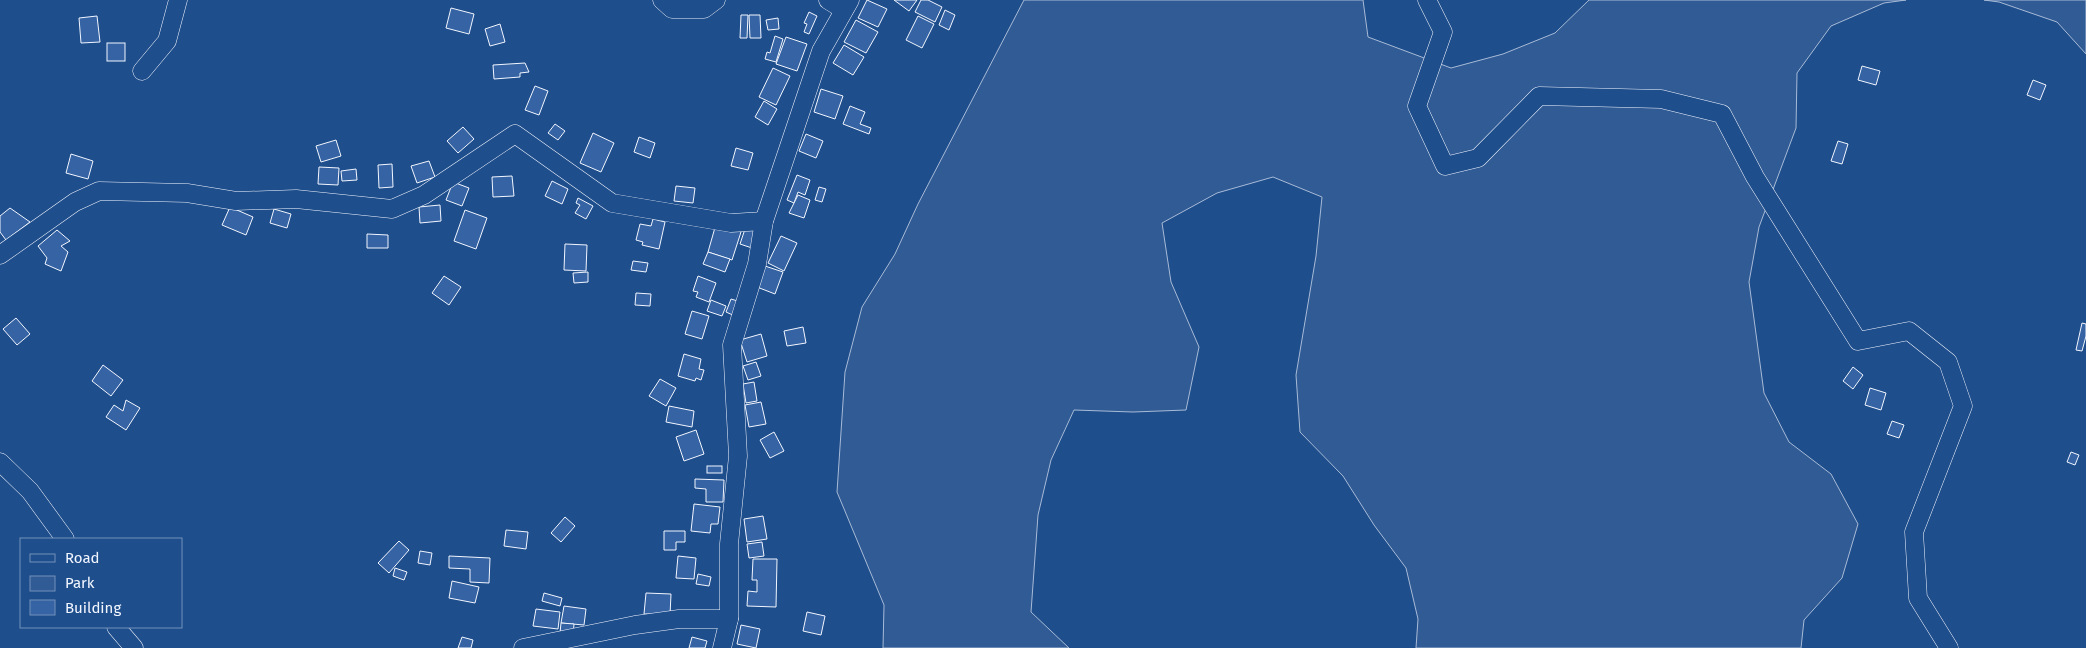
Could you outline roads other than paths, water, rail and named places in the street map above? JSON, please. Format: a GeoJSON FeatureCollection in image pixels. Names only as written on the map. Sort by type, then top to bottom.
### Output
{"type":"FeatureCollection","features":[{"type":"Feature","properties":{"kind":"street"},"geometry":{"type":"LineString","coordinates":[[142,71],[167,41],[178,0]]}},
{"type":"Feature","properties":{"kind":"street"},"geometry":{"type":"LineString","coordinates":[[662,0],[672,9],[704,9],[716,0]]}},
{"type":"Feature","properties":{"kind":"street"},"geometry":{"type":"LineString","coordinates":[[722,648],[729,619],[729,544],[738,456],[732,345],[757,264],[764,221],[821,51],[847,5],[828,0]]}},
{"type":"Feature","properties":{"kind":"street"},"geometry":{"type":"LineString","coordinates":[[1427,0],[1443,32],[1417,106],[1446,166],[1478,158],[1539,96],[1661,100],[1722,114],[1755,177],[1858,341],[1909,331],[1948,362],[1963,406],[1914,532],[1918,598],[1949,648]]}},
{"type":"Feature","properties":{"kind":"street"},"geometry":{"type":"LineString","coordinates":[[0,255],[75,202],[99,191],[186,193],[236,201],[296,200],[392,209],[424,195],[515,134],[612,203],[731,223],[764,221]]}},
{"type":"Feature","properties":{"kind":"street"},"geometry":{"type":"LineString","coordinates":[[0,462],[30,491],[64,538]]}},
{"type":"Feature","properties":{"kind":"street"},"geometry":{"type":"LineString","coordinates":[[523,648],[644,623],[679,619],[729,619]]}},
{"type":"Feature","properties":{"kind":"street"},"geometry":{"type":"LineString","coordinates":[[117,628],[134,648]]}}]}
